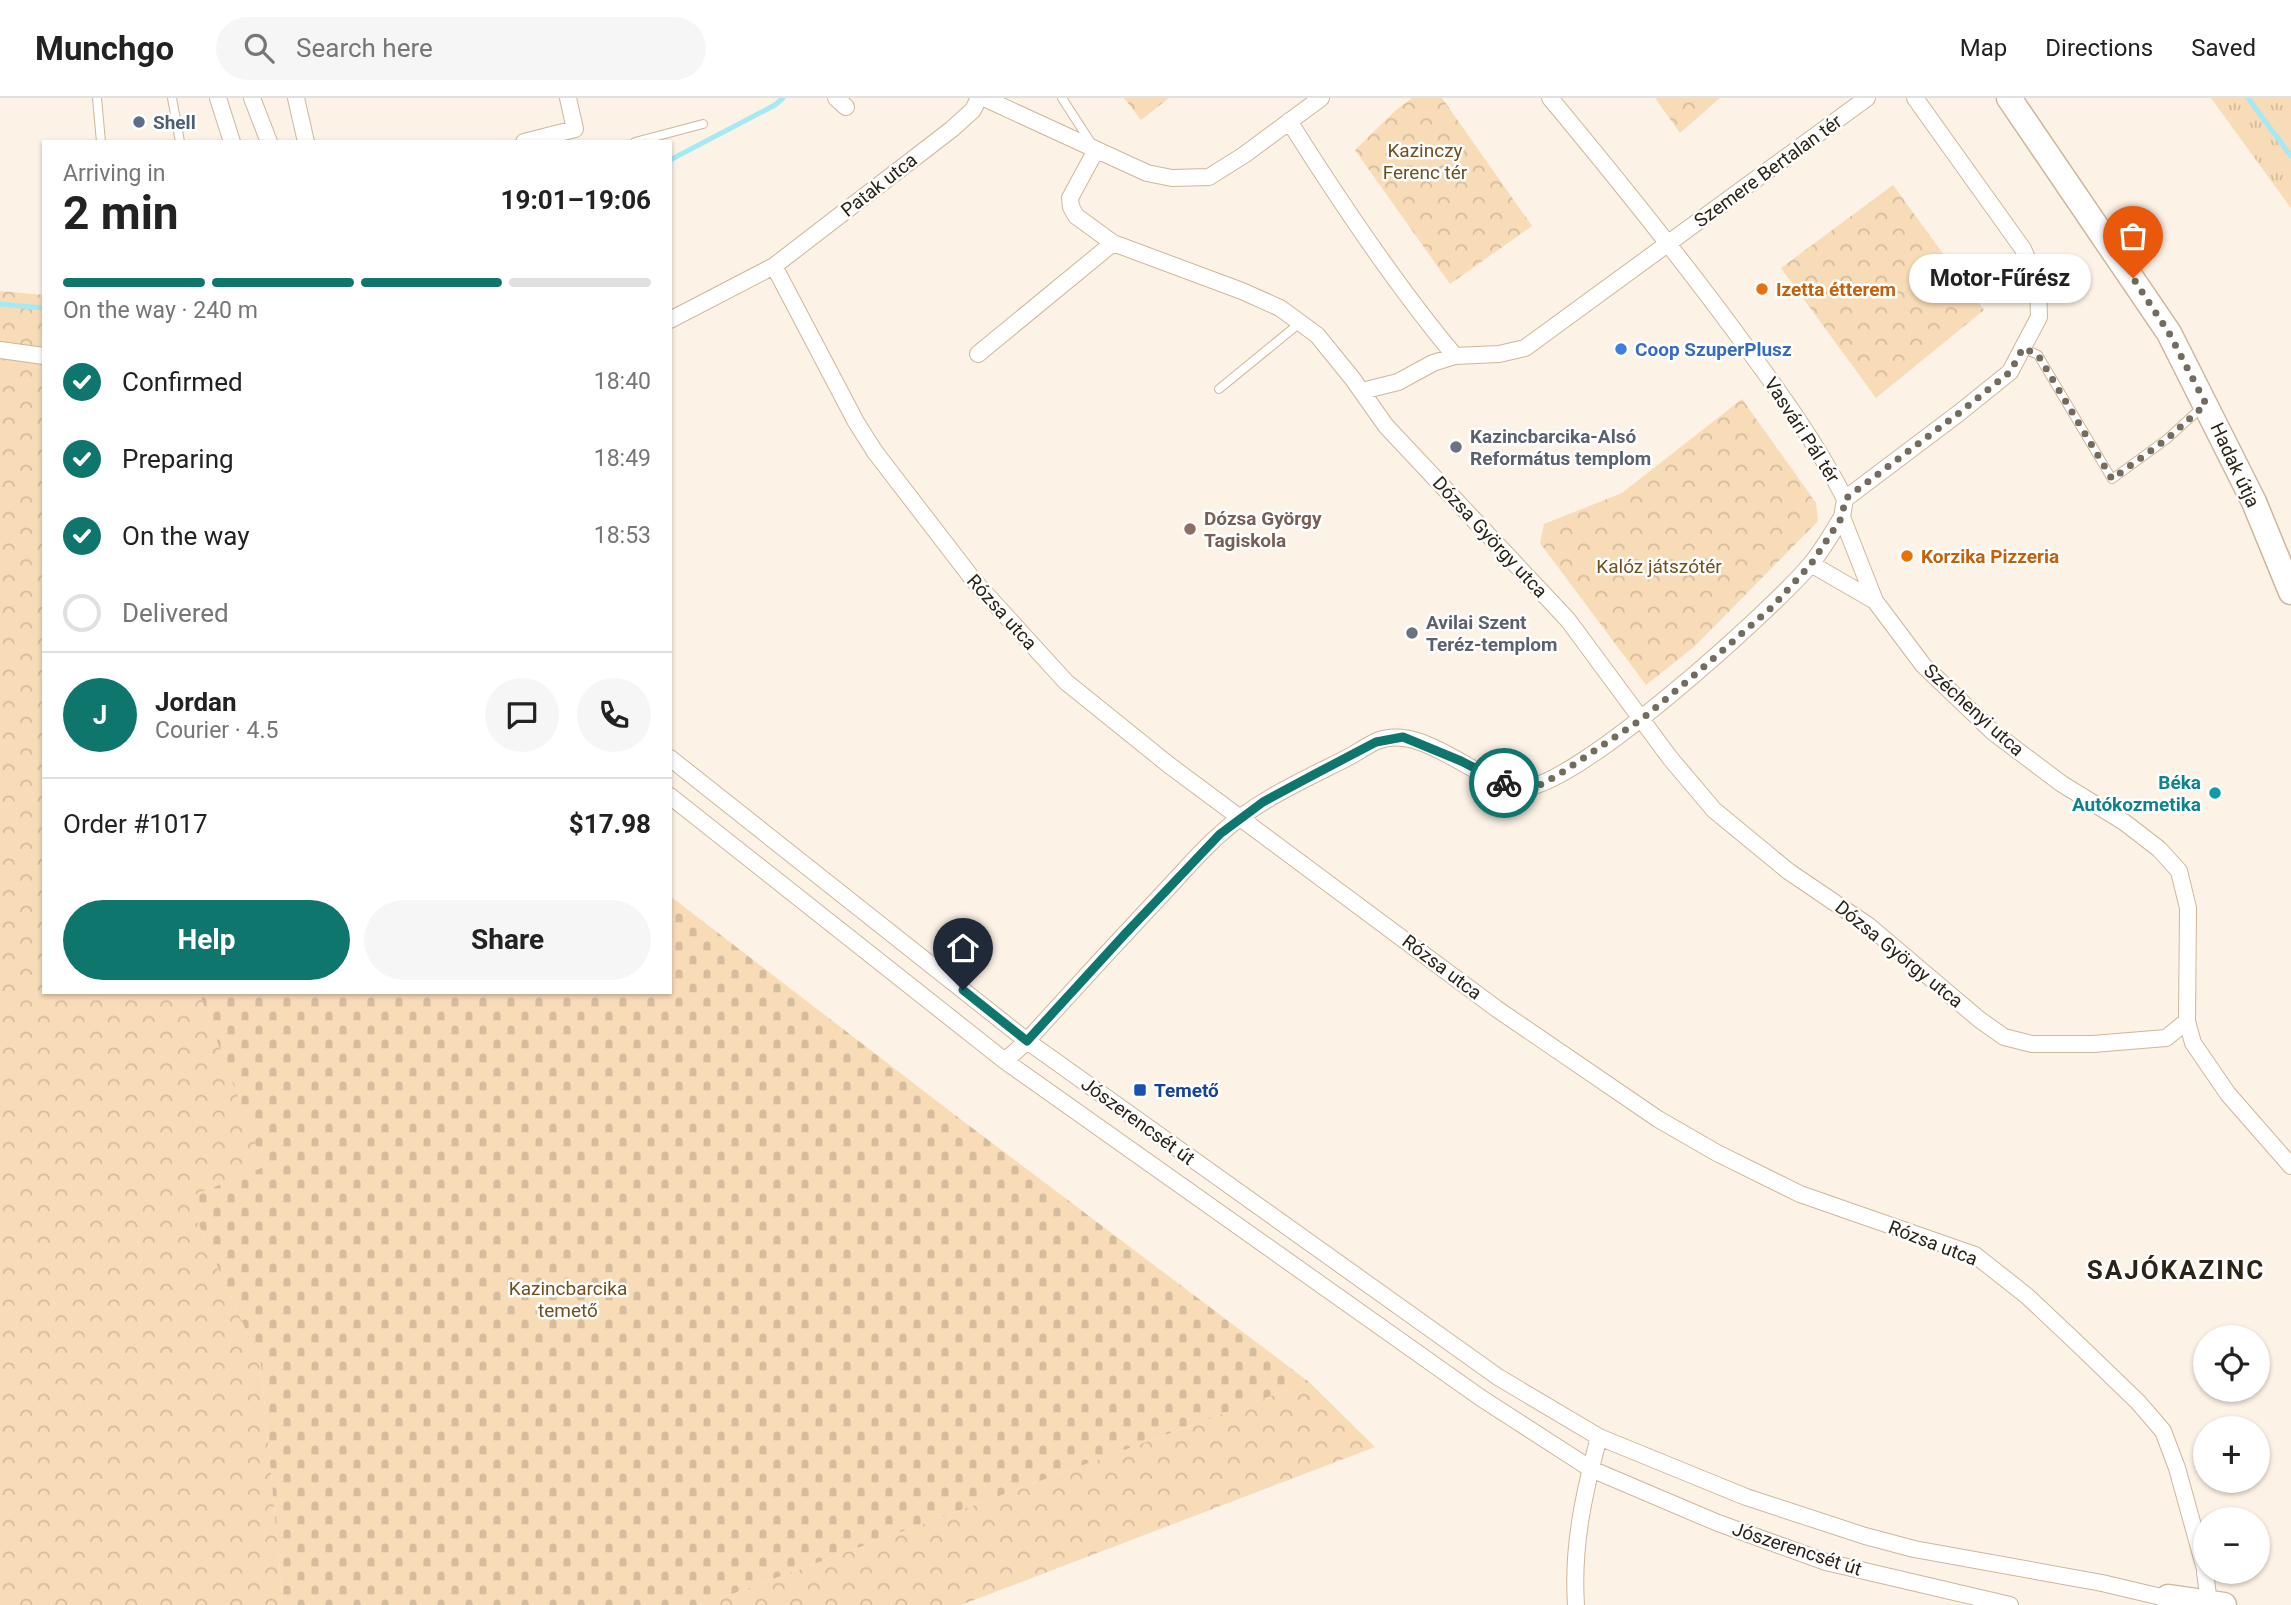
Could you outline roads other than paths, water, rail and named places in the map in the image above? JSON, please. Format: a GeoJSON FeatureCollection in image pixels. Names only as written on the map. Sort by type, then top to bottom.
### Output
{"type":"FeatureCollection","features":[{"type":"Feature","properties":{"kind":"main road","name":"Hadak útja"},"geometry":{"type":"LineString","coordinates":[[2009,98],[2169,333],[2253,502],[2291,592]]}},
{"type":"Feature","properties":{"kind":"street"},"geometry":{"type":"LineString","coordinates":[[218,98],[231,140]]}},
{"type":"Feature","properties":{"kind":"street"},"geometry":{"type":"LineString","coordinates":[[252,98],[268,140]]}},
{"type":"Feature","properties":{"kind":"street"},"geometry":{"type":"LineString","coordinates":[[296,98],[306,140]]}},
{"type":"Feature","properties":{"kind":"street"},"geometry":{"type":"LineString","coordinates":[[539,140],[577,135],[568,98]]}},
{"type":"Feature","properties":{"kind":"street"},"geometry":{"type":"LineString","coordinates":[[975,101],[1162,177],[1209,177],[1244,155],[1321,98]]}},
{"type":"Feature","properties":{"kind":"street"},"geometry":{"type":"LineString","coordinates":[[1362,391],[1398,382],[1433,363],[1455,356],[1499,354],[1525,348],[1670,243],[1550,98]]}},
{"type":"Feature","properties":{"kind":"street","name":"Szemere Bertalan tér"},"geometry":{"type":"LineString","coordinates":[[1670,243],[1867,98]]}},
{"type":"Feature","properties":{"kind":"street","name":"Vasvári Pál tér"},"geometry":{"type":"LineString","coordinates":[[1670,243],[1772,382],[1830,470],[1845,499],[2010,372],[2039,317],[2038,284],[2023,249],[1915,98]]}},
{"type":"Feature","properties":{"kind":"street","name":"Patak utca"},"geometry":{"type":"LineString","coordinates":[[774,266],[953,129],[975,101]]}},
{"type":"Feature","properties":{"kind":"street"},"geometry":{"type":"LineString","coordinates":[[1289,121],[1320,170],[1423,316],[1455,356]]}},
{"type":"Feature","properties":{"kind":"street","name":"Dózsa György utca"},"geometry":{"type":"LineString","coordinates":[[1096,150],[1070,198],[1076,216],[1113,243],[1242,291],[1280,309],[1317,335],[1386,426],[1568,620],[1714,810],[1788,871],[1869,926],[1980,1020],[2004,1037],[2032,1044],[2093,1044],[2166,1038],[2187,1021]]}},
{"type":"Feature","properties":{"kind":"street"},"geometry":{"type":"LineString","coordinates":[[978,354],[1113,243]]}},
{"type":"Feature","properties":{"kind":"street"},"geometry":{"type":"LineString","coordinates":[[672,319],[774,266]]}},
{"type":"Feature","properties":{"kind":"street","name":"Rózsa utca"},"geometry":{"type":"LineString","coordinates":[[774,266],[875,453],[975,582],[1066,682],[1169,765],[1497,1009],[1658,1119],[1717,1153],[1800,1195],[1975,1255],[2027,1296],[2081,1346],[2138,1402],[2163,1431],[2193,1524]]}},
{"type":"Feature","properties":{"kind":"street"},"geometry":{"type":"LineString","coordinates":[[0,350],[42,356]]}},
{"type":"Feature","properties":{"kind":"street"},"geometry":{"type":"LineString","coordinates":[[1006,1061],[1220,834],[1263,802],[1376,742],[1403,737],[1461,761],[1500,781],[1521,788],[1540,785],[1576,765],[1642,719],[1772,607],[1811,564],[1842,517],[1845,499]]}},
{"type":"Feature","properties":{"kind":"street","name":"Széchenyi utca"},"geometry":{"type":"LineString","coordinates":[[1842,517],[1875,601],[1923,665],[1993,732],[2062,784],[2124,822],[2160,849],[2179,870],[2188,908],[2187,1021],[2193,1043],[2203,1062],[2228,1094],[2291,1166]]}},
{"type":"Feature","properties":{"kind":"street"},"geometry":{"type":"LineString","coordinates":[[1811,564],[1875,601]]}},
{"type":"Feature","properties":{"kind":"street","name":"Jószerencsét út"},"geometry":{"type":"LineString","coordinates":[[672,760],[1027,1041],[1498,1377],[1599,1437],[1746,1497],[1865,1536],[1914,1549],[2196,1602]]}},
{"type":"Feature","properties":{"kind":"street","name":"Jószerencsét út"},"geometry":{"type":"LineString","coordinates":[[672,798],[1006,1061],[1482,1398],[1591,1469],[1718,1523],[1826,1562],[2010,1605]]}},
{"type":"Feature","properties":{"kind":"street"},"geometry":{"type":"LineString","coordinates":[[1576,1605],[1574,1559],[1581,1509],[1599,1437]]}},
{"type":"Feature","properties":{"kind":"street","name":"Rózsa utca"},"geometry":{"type":"LineString","coordinates":[[2196,1602],[2201,1584]]}},
{"type":"Feature","properties":{"kind":"lane"},"geometry":{"type":"LineString","coordinates":[[97,98],[101,140]]}},
{"type":"Feature","properties":{"kind":"lane"},"geometry":{"type":"LineString","coordinates":[[172,98],[180,140]]}},
{"type":"Feature","properties":{"kind":"lane"},"geometry":{"type":"LineString","coordinates":[[1062,98],[1096,150]]}},
{"type":"Feature","properties":{"kind":"lane"},"geometry":{"type":"LineString","coordinates":[[643,140],[703,124]]}},
{"type":"Feature","properties":{"kind":"lane"},"geometry":{"type":"LineString","coordinates":[[1219,389],[1301,322]]}},
{"type":"Feature","properties":{"kind":"lane"},"geometry":{"type":"LineString","coordinates":[[2023,348],[2038,355],[2112,479],[2167,439],[2206,404]]}},
{"type":"Feature","properties":{"kind":"waterway"},"geometry":{"type":"LineString","coordinates":[[672,159],[775,105],[783,98]]}},
{"type":"Feature","properties":{"kind":"waterway"},"geometry":{"type":"LineString","coordinates":[[2248,98],[2291,156]]}},
{"type":"Feature","properties":{"kind":"waterway"},"geometry":{"type":"LineString","coordinates":[[0,304],[42,308]]}},
{"type":"Feature","properties":{"kind":"place","name":"Shell"},"geometry":{"type":"Point","coordinates":[139,122]}},
{"type":"Feature","properties":{"kind":"place","name":"Motor-Fűrész"},"geometry":{"type":"Point","coordinates":[2133,278]}},
{"type":"Feature","properties":{"kind":"place","name":"Izetta étterem"},"geometry":{"type":"Point","coordinates":[1762,289]}},
{"type":"Feature","properties":{"kind":"place","name":"Coop SzuperPlusz"},"geometry":{"type":"Point","coordinates":[1621,349]}},
{"type":"Feature","properties":{"kind":"place","name":"Kazincbarcika-Alsó Református templom"},"geometry":{"type":"Point","coordinates":[1456,447]}},
{"type":"Feature","properties":{"kind":"place","name":"Dózsa György Tagiskola"},"geometry":{"type":"Point","coordinates":[1190,529]}},
{"type":"Feature","properties":{"kind":"place","name":"Korzika Pizzeria"},"geometry":{"type":"Point","coordinates":[1907,556]}},
{"type":"Feature","properties":{"kind":"place","name":"Avilai Szent Teréz-templom"},"geometry":{"type":"Point","coordinates":[1412,633]}},
{"type":"Feature","properties":{"kind":"place","name":"Béka Autókozmetika"},"geometry":{"type":"Point","coordinates":[2215,793]}},
{"type":"Feature","properties":{"kind":"place","name":"Temető"},"geometry":{"type":"Point","coordinates":[1140,1090]}},
{"type":"Feature","properties":{"kind":"district","name":"SAJÓKAZINC"},"geometry":{"type":"Point","coordinates":[2176,1270]}},
{"type":"Feature","properties":{"kind":"park label","name":"Kazinczy Ferenc tér"},"geometry":{"type":"Point","coordinates":[1425,161]}},
{"type":"Feature","properties":{"kind":"park label","name":"Kalóz játszótér"},"geometry":{"type":"Point","coordinates":[1659,566]}},
{"type":"Feature","properties":{"kind":"park label","name":"Kazincbarcika temető"},"geometry":{"type":"Point","coordinates":[568,1299]}}]}
